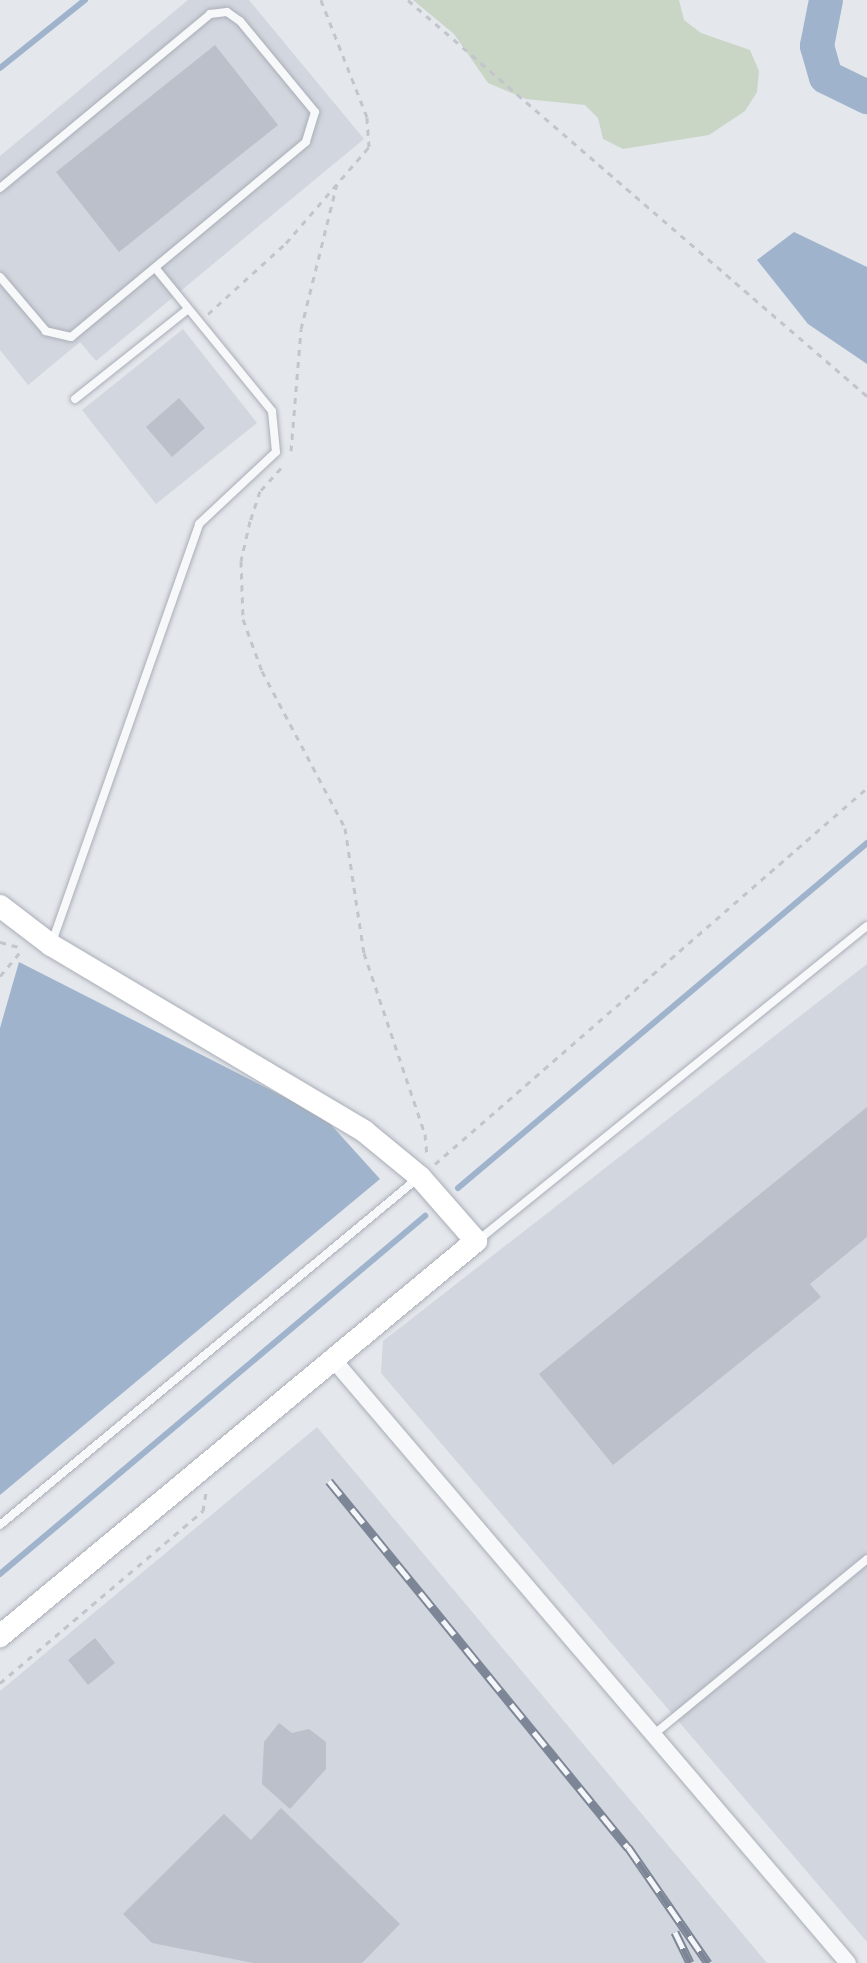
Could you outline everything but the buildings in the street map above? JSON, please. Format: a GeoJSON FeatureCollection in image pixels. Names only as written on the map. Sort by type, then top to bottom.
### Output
{"type":"FeatureCollection","features":[{"type":"Feature","properties":{"kind":"street"},"geometry":{"type":"LineString","coordinates":[[0,906],[51,945],[324,1104],[424,1173],[476,1241],[0,1636]]}},
{"type":"Feature","properties":{"kind":"street"},"geometry":{"type":"LineString","coordinates":[[332,1358],[848,1963]]}},
{"type":"Feature","properties":{"kind":"lane"},"geometry":{"type":"LineString","coordinates":[[0,188],[191,27],[227,12],[315,112],[313,129],[306,142],[71,337],[56,338],[0,277]]}},
{"type":"Feature","properties":{"kind":"lane"},"geometry":{"type":"LineString","coordinates":[[51,945],[199,524],[216,502],[276,452],[272,411],[156,269]]}},
{"type":"Feature","properties":{"kind":"lane"},"geometry":{"type":"LineString","coordinates":[[75,399],[188,309]]}},
{"type":"Feature","properties":{"kind":"lane"},"geometry":{"type":"LineString","coordinates":[[476,1241],[867,926]]}},
{"type":"Feature","properties":{"kind":"lane"},"geometry":{"type":"LineString","coordinates":[[0,1525],[424,1173]]}},
{"type":"Feature","properties":{"kind":"lane"},"geometry":{"type":"LineString","coordinates":[[653,1735],[867,1559]]}},
{"type":"Feature","properties":{"kind":"path"},"geometry":{"type":"LineString","coordinates":[[199,322],[286,243],[337,184],[372,135],[321,0]]}},
{"type":"Feature","properties":{"kind":"path"},"geometry":{"type":"LineString","coordinates":[[408,0],[867,396]]}},
{"type":"Feature","properties":{"kind":"path"},"geometry":{"type":"LineString","coordinates":[[337,184],[301,329],[293,444],[260,491],[241,561],[243,619],[262,671],[345,828],[364,953],[425,1134],[424,1173]]}},
{"type":"Feature","properties":{"kind":"path"},"geometry":{"type":"LineString","coordinates":[[424,1173],[867,788]]}},
{"type":"Feature","properties":{"kind":"path"},"geometry":{"type":"LineString","coordinates":[[0,976],[25,947]]}},
{"type":"Feature","properties":{"kind":"path"},"geometry":{"type":"LineString","coordinates":[[0,1683],[203,1511],[207,1488]]}},
{"type":"Feature","properties":{"kind":"shaded area"},"geometry":{"type":"Polygon","coordinates":[[[188,0],[249,0],[364,139],[96,361],[80,342],[28,385],[0,350],[0,156],[188,0]]]}},
{"type":"Feature","properties":{"kind":"shaded area"},"geometry":{"type":"Polygon","coordinates":[[[183,329],[257,423],[156,504],[82,410],[183,329]]]}},
{"type":"Feature","properties":{"kind":"shaded area"},"geometry":{"type":"Polygon","coordinates":[[[867,964],[867,1942],[381,1373],[383,1341],[867,964]]]}},
{"type":"Feature","properties":{"kind":"shaded area"},"geometry":{"type":"Polygon","coordinates":[[[317,1427],[767,1963],[0,1963],[0,1691],[317,1427]]]}},
{"type":"Feature","properties":{"kind":"green space"},"geometry":{"type":"Polygon","coordinates":[[[413,0],[679,0],[684,20],[701,33],[750,50],[759,71],[757,92],[745,111],[709,135],[623,149],[603,139],[598,118],[585,105],[526,99],[488,83],[454,34],[413,0]]]}},
{"type":"Feature","properties":{"kind":"water"},"geometry":{"type":"Polygon","coordinates":[[[794,232],[867,267],[867,364],[808,324],[757,260],[794,232]]]}},
{"type":"Feature","properties":{"kind":"water"},"geometry":{"type":"Polygon","coordinates":[[[19,962],[324,1117],[380,1179],[0,1495],[0,1028],[19,962]]]}},
{"type":"Feature","properties":{"kind":"waterway"},"geometry":{"type":"LineString","coordinates":[[0,68],[85,0]]}},
{"type":"Feature","properties":{"kind":"waterway"},"geometry":{"type":"LineString","coordinates":[[826,0],[817,46],[826,77],[867,97]]}},
{"type":"Feature","properties":{"kind":"waterway"},"geometry":{"type":"LineString","coordinates":[[458,1188],[867,843]]}},
{"type":"Feature","properties":{"kind":"waterway"},"geometry":{"type":"LineString","coordinates":[[0,1574],[425,1216]]}},
{"type":"Feature","properties":{"kind":"railway"},"geometry":{"type":"LineString","coordinates":[[329,1481],[628,1847],[708,1963]]}},
{"type":"Feature","properties":{"kind":"railway"},"geometry":{"type":"LineString","coordinates":[[675,1932],[690,1963]]}}]}
